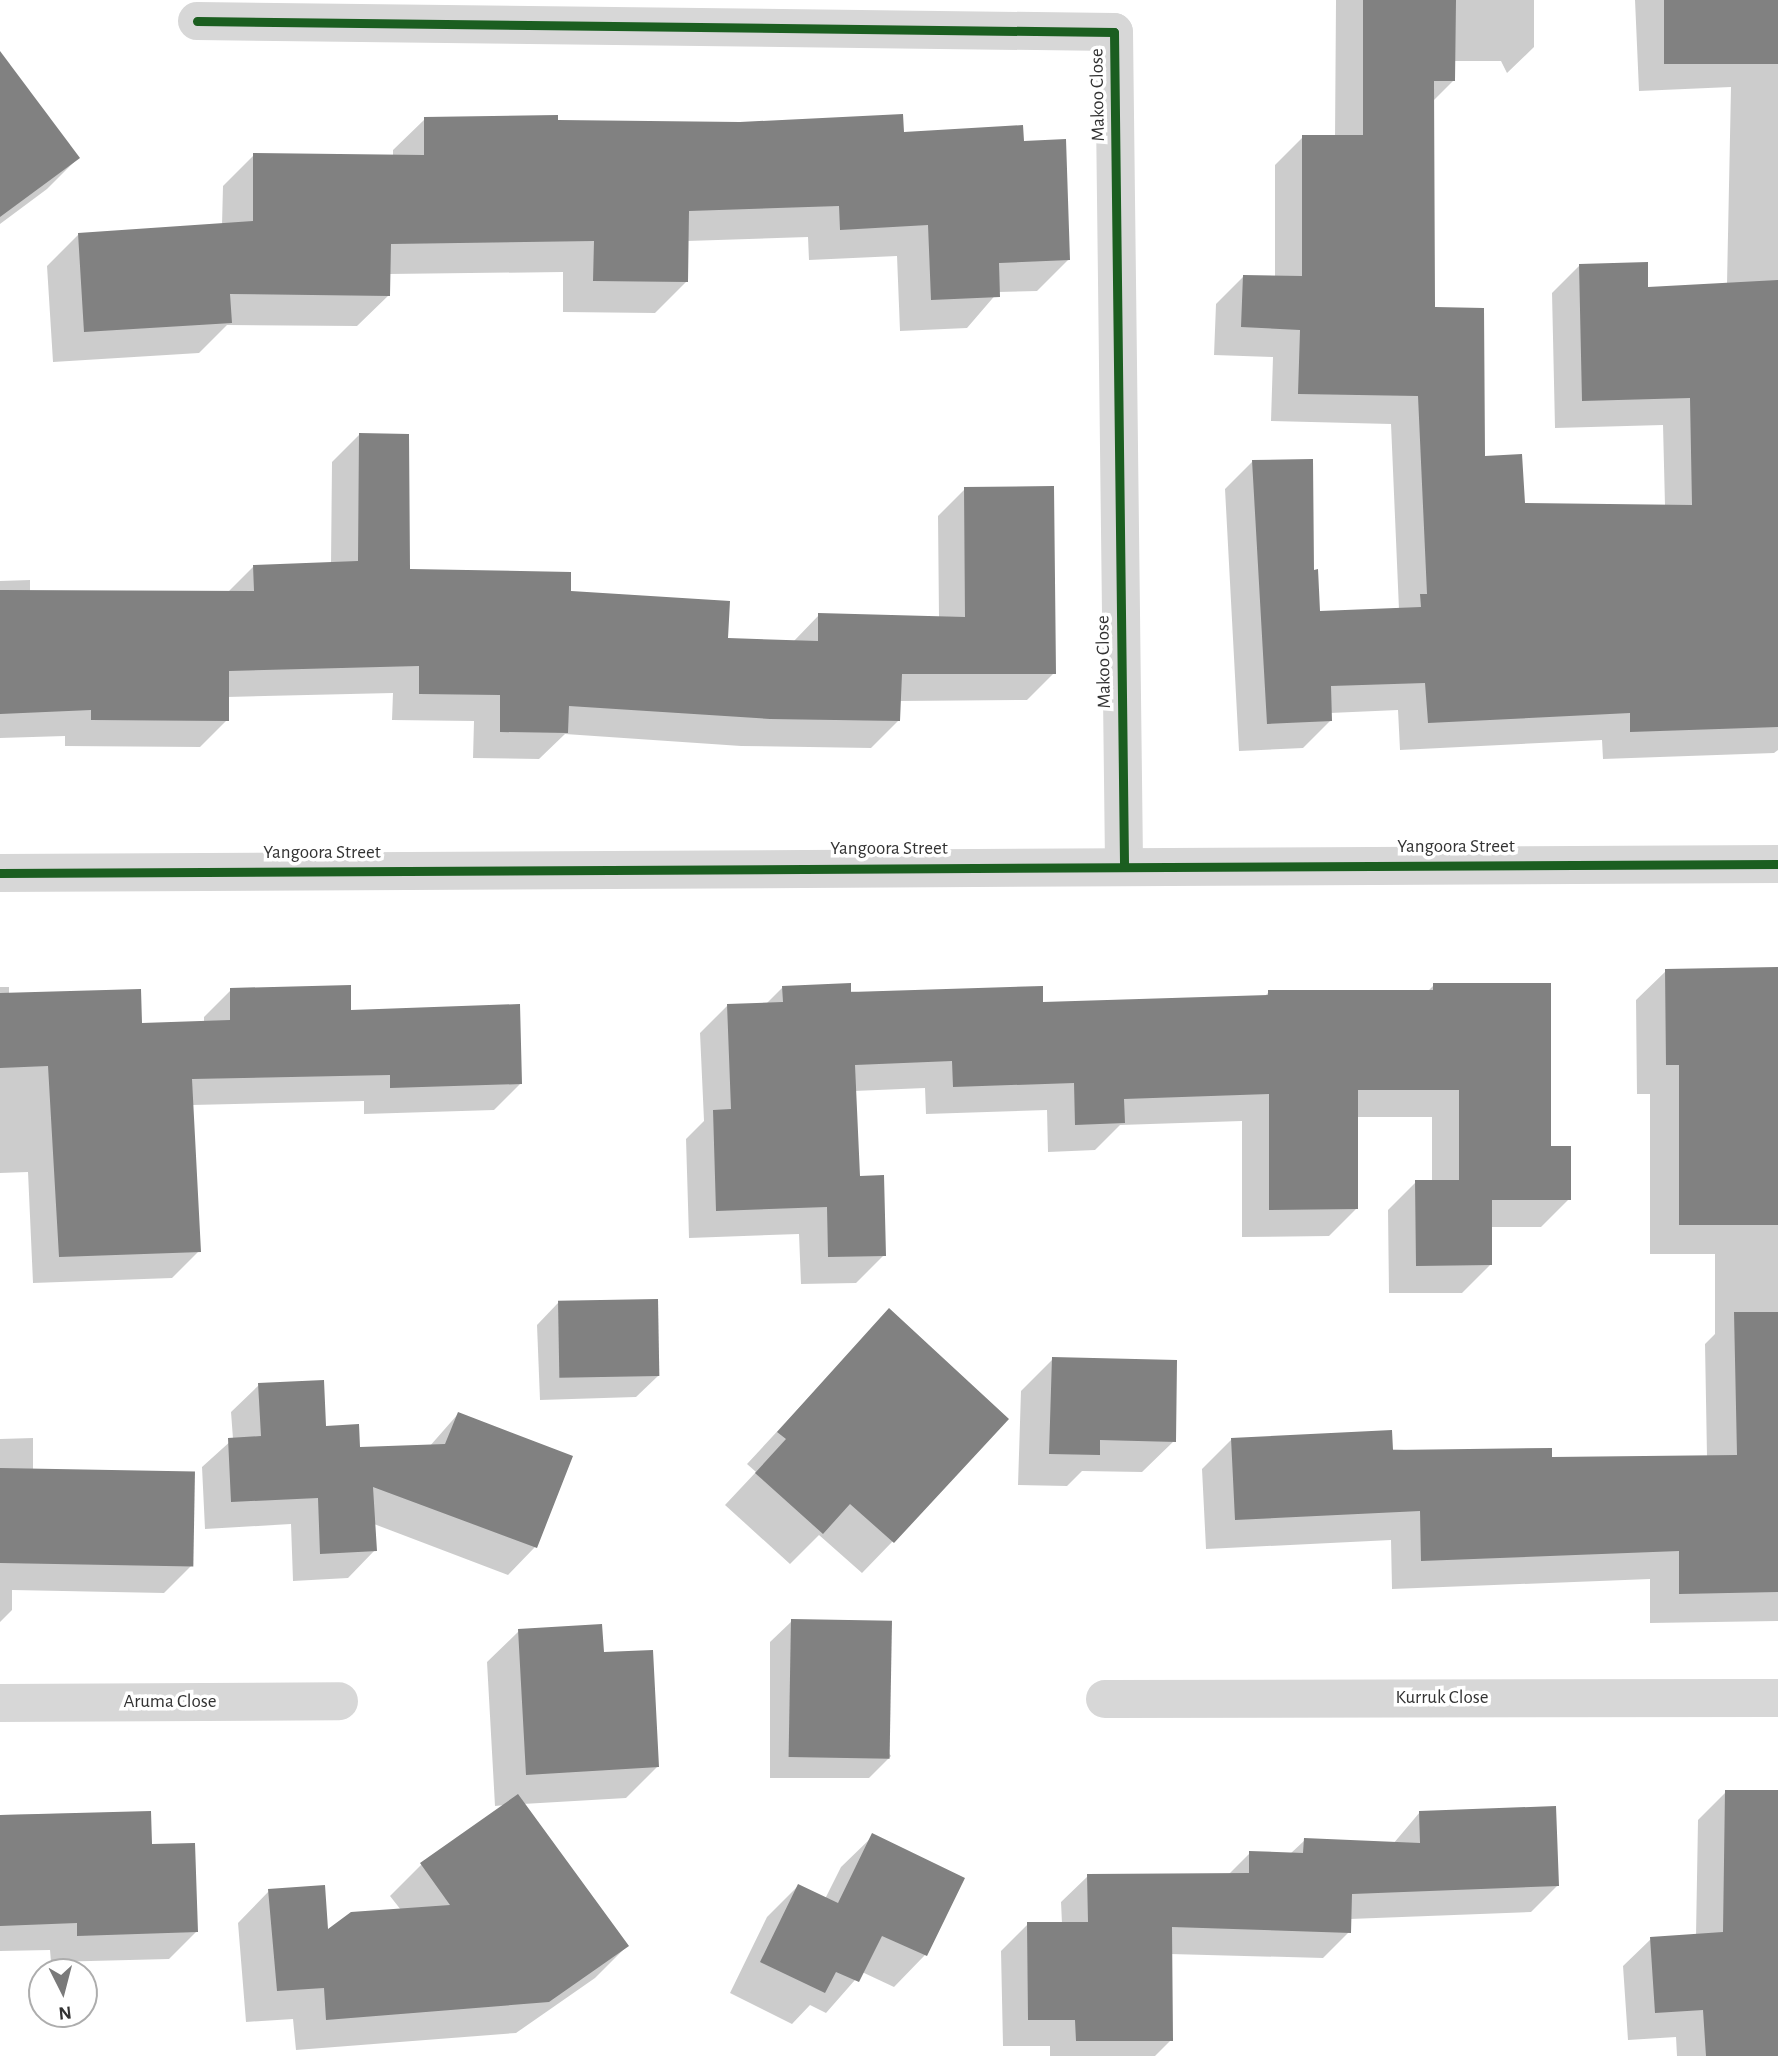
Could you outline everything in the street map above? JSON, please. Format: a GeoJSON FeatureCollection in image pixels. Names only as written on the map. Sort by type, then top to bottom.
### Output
{"type":"FeatureCollection","features":[{"type":"Feature","properties":{"kind":"street","name":"Makoo Close"},"geometry":{"type":"LineString","coordinates":[[197,21],[1114,33],[1124,864]]}},
{"type":"Feature","properties":{"kind":"street","name":"Yangoora Street"},"geometry":{"type":"LineString","coordinates":[[0,873],[1124,864],[1778,864]]}},
{"type":"Feature","properties":{"kind":"street","name":"Kurruk Close"},"geometry":{"type":"LineString","coordinates":[[1105,1699],[1778,1698]]}},
{"type":"Feature","properties":{"kind":"street","name":"Aruma Close"},"geometry":{"type":"LineString","coordinates":[[0,1703],[339,1702]]}},
{"type":"Feature","properties":{"kind":"building"},"geometry":{"type":"Polygon","coordinates":[[[1363,0],[1456,0],[1455,81],[1434,81],[1435,307],[1484,308],[1485,456],[1522,454],[1525,503],[1692,505],[1690,398],[1582,401],[1579,264],[1648,262],[1648,287],[1778,280],[1778,727],[1630,732],[1630,713],[1428,723],[1425,683],[1331,686],[1332,721],[1267,724],[1252,460],[1313,459],[1314,570],[1318,569],[1320,611],[1421,607],[1420,594],[1427,594],[1418,396],[1298,394],[1300,330],[1241,327],[1243,275],[1302,276],[1302,135],[1363,135],[1363,0]]]}},
{"type":"Feature","properties":{"kind":"building"},"geometry":{"type":"Polygon","coordinates":[[[1664,0],[1778,0],[1778,64],[1664,64],[1664,0]]]}},
{"type":"Feature","properties":{"kind":"building"},"geometry":{"type":"Polygon","coordinates":[[[0,51],[80,158],[0,217],[0,51]]]}},
{"type":"Feature","properties":{"kind":"building"},"geometry":{"type":"Polygon","coordinates":[[[903,114],[904,132],[1023,125],[1024,141],[1066,139],[1070,260],[999,263],[1000,297],[931,300],[928,225],[840,230],[839,206],[689,211],[688,282],[593,281],[594,241],[391,244],[390,296],[230,294],[232,323],[84,332],[78,233],[253,221],[253,153],[424,155],[424,117],[558,115],[558,120],[740,122],[903,114]]]}},
{"type":"Feature","properties":{"kind":"building"},"geometry":{"type":"Polygon","coordinates":[[[359,433],[409,434],[410,569],[571,572],[571,591],[730,601],[728,638],[818,641],[818,613],[965,617],[964,487],[1054,486],[1056,674],[902,674],[900,721],[770,719],[569,706],[568,733],[500,732],[500,695],[419,694],[419,666],[229,671],[229,721],[91,720],[91,710],[0,714],[0,590],[254,591],[253,565],[358,561],[359,433]]]}},
{"type":"Feature","properties":{"kind":"building"},"geometry":{"type":"Polygon","coordinates":[[[1778,967],[1778,1225],[1679,1225],[1679,1065],[1666,1065],[1665,969],[1778,967]]]}},
{"type":"Feature","properties":{"kind":"building"},"geometry":{"type":"Polygon","coordinates":[[[851,983],[851,992],[1043,986],[1043,1002],[1268,995],[1268,990],[1433,990],[1433,983],[1551,983],[1551,1146],[1571,1146],[1571,1200],[1492,1200],[1492,1265],[1416,1266],[1415,1180],[1459,1180],[1459,1090],[1358,1090],[1358,1209],[1269,1210],[1269,1094],[1124,1099],[1125,1123],[1075,1125],[1074,1083],[953,1087],[952,1061],[855,1065],[860,1176],[884,1175],[886,1256],[828,1257],[827,1207],[716,1211],[713,1110],[731,1109],[727,1004],[783,1002],[782,986],[851,983]]]}},
{"type":"Feature","properties":{"kind":"building"},"geometry":{"type":"Polygon","coordinates":[[[351,985],[351,1010],[520,1004],[522,1084],[390,1088],[390,1075],[192,1079],[201,1252],[59,1257],[48,1066],[0,1068],[0,993],[141,989],[142,1023],[230,1020],[230,988],[351,985]]]}},
{"type":"Feature","properties":{"kind":"building"},"geometry":{"type":"Polygon","coordinates":[[[658,1299],[659,1376],[559,1378],[558,1301],[658,1299]]]}},
{"type":"Feature","properties":{"kind":"building"},"geometry":{"type":"Polygon","coordinates":[[[889,1308],[1009,1419],[894,1543],[850,1504],[823,1534],[755,1473],[786,1439],[777,1432],[889,1308]]]}},
{"type":"Feature","properties":{"kind":"building"},"geometry":{"type":"Polygon","coordinates":[[[1734,1312],[1778,1312],[1778,1592],[1679,1594],[1679,1551],[1421,1561],[1420,1511],[1235,1520],[1231,1438],[1392,1430],[1393,1450],[1552,1448],[1552,1457],[1737,1455],[1734,1312]]]}},
{"type":"Feature","properties":{"kind":"building"},"geometry":{"type":"Polygon","coordinates":[[[1052,1357],[1177,1360],[1176,1442],[1100,1440],[1100,1455],[1049,1454],[1052,1357]]]}},
{"type":"Feature","properties":{"kind":"building"},"geometry":{"type":"Polygon","coordinates":[[[324,1380],[326,1426],[359,1424],[360,1447],[445,1444],[458,1412],[573,1456],[537,1548],[373,1487],[377,1551],[320,1554],[318,1498],[231,1502],[228,1438],[261,1436],[258,1383],[324,1380]]]}},
{"type":"Feature","properties":{"kind":"building"},"geometry":{"type":"Polygon","coordinates":[[[0,1468],[195,1471],[193,1566],[0,1563],[0,1468]]]}},
{"type":"Feature","properties":{"kind":"building"},"geometry":{"type":"Polygon","coordinates":[[[791,1619],[892,1621],[890,1759],[789,1757],[791,1619]]]}},
{"type":"Feature","properties":{"kind":"building"},"geometry":{"type":"Polygon","coordinates":[[[602,1624],[604,1652],[653,1650],[659,1767],[526,1775],[518,1629],[602,1624]]]}},
{"type":"Feature","properties":{"kind":"building"},"geometry":{"type":"Polygon","coordinates":[[[1725,1790],[1778,1790],[1778,2056],[1706,2056],[1703,2010],[1655,2013],[1650,1937],[1723,1932],[1725,1790]]]}},
{"type":"Feature","properties":{"kind":"building"},"geometry":{"type":"Polygon","coordinates":[[[518,1794],[629,1946],[549,2002],[326,2020],[324,1988],[277,1991],[268,1889],[325,1885],[328,1929],[351,1912],[450,1905],[420,1863],[518,1794]]]}},
{"type":"Feature","properties":{"kind":"building"},"geometry":{"type":"Polygon","coordinates":[[[1556,1806],[1559,1886],[1352,1894],[1351,1933],[1172,1927],[1173,2041],[1076,2041],[1075,2020],[1028,2020],[1027,1922],[1088,1922],[1087,1874],[1249,1873],[1249,1851],[1303,1853],[1304,1838],[1420,1843],[1419,1811],[1556,1806]]]}},
{"type":"Feature","properties":{"kind":"building"},"geometry":{"type":"Polygon","coordinates":[[[151,1811],[152,1844],[195,1843],[198,1932],[77,1936],[77,1923],[0,1926],[0,1815],[151,1811]]]}},
{"type":"Feature","properties":{"kind":"building"},"geometry":{"type":"Polygon","coordinates":[[[872,1833],[965,1878],[927,1956],[882,1936],[859,1982],[836,1972],[825,1993],[760,1962],[798,1884],[838,1903],[872,1833]]]}},
{"type":"Feature","properties":{"kind":"cycle path"},"geometry":{"type":"LineString","coordinates":[[197,21],[1114,32],[1124,864]]}},
{"type":"Feature","properties":{"kind":"cycle path"},"geometry":{"type":"LineString","coordinates":[[0,873],[1778,864]]}}]}
